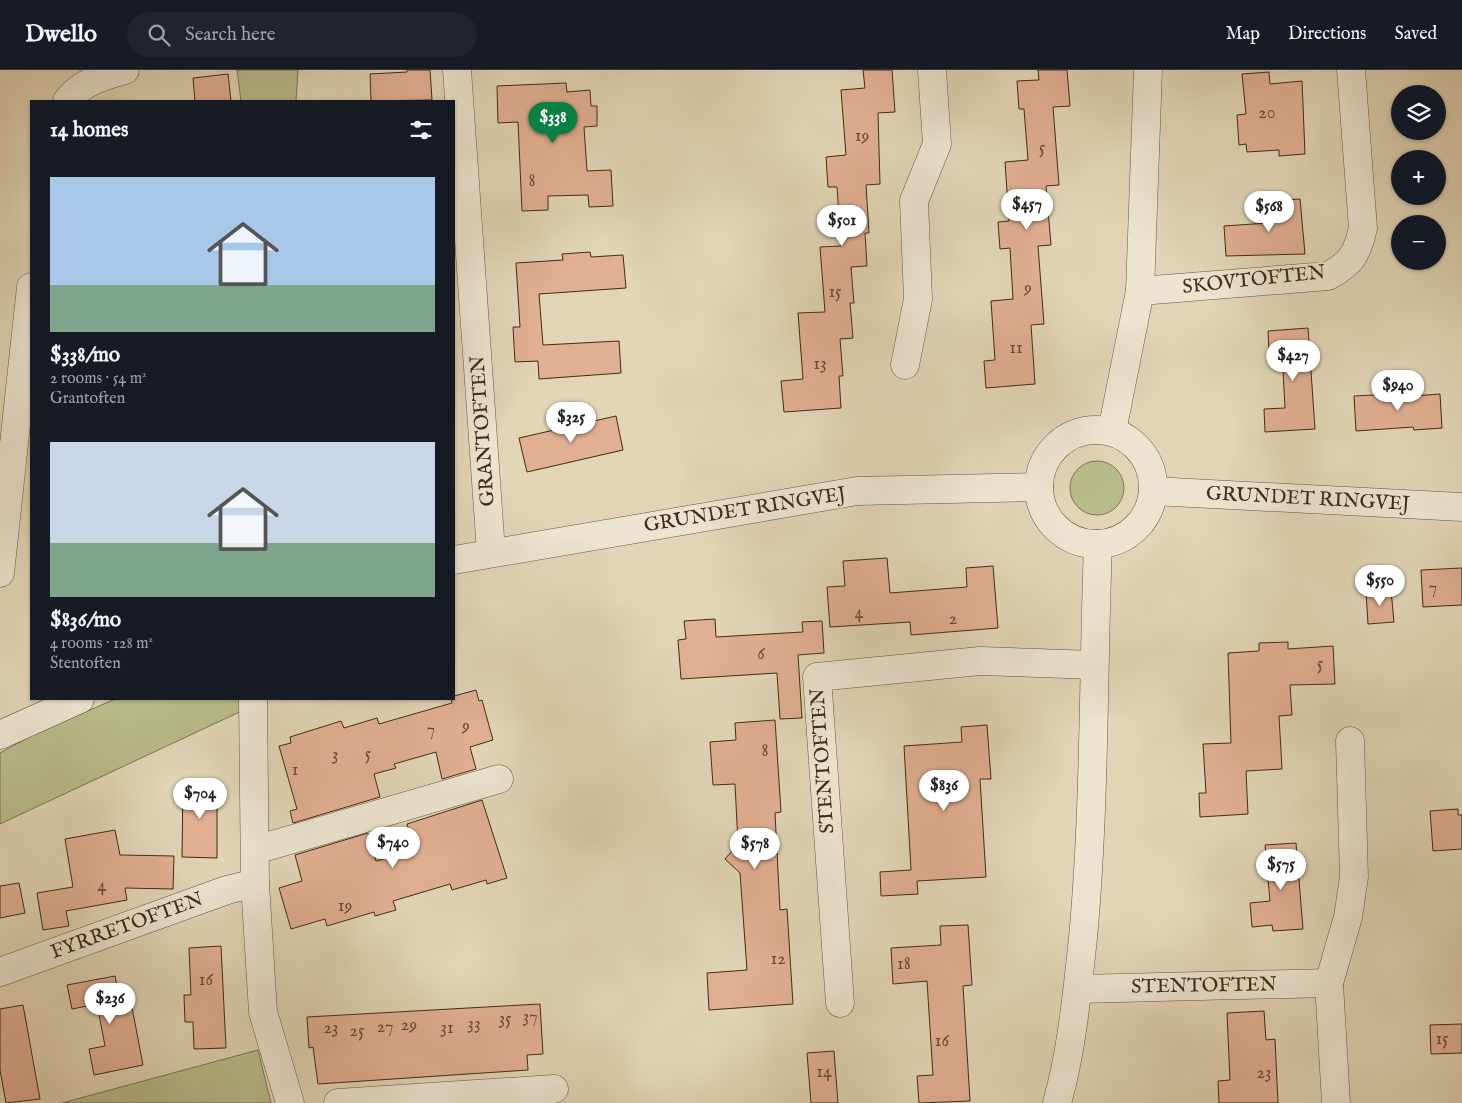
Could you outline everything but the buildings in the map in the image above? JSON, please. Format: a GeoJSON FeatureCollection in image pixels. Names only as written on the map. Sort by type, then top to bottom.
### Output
{"type":"FeatureCollection","features":[{"type":"Feature","properties":{"kind":"street"},"geometry":{"type":"LineString","coordinates":[[68,100],[94,79],[126,70]]}},
{"type":"Feature","properties":{"kind":"street","name":"GRANTOFTEN"},"geometry":{"type":"LineString","coordinates":[[457,70],[491,552]]}},
{"type":"Feature","properties":{"kind":"street"},"geometry":{"type":"LineString","coordinates":[[905,365],[918,299],[914,201],[937,144],[932,70]]}},
{"type":"Feature","properties":{"kind":"street"},"geometry":{"type":"LineString","coordinates":[[1112,431],[1140,291],[1148,70]]}},
{"type":"Feature","properties":{"kind":"street","name":"SKOVTOFTEN"},"geometry":{"type":"LineString","coordinates":[[1140,291],[1328,276],[1346,266],[1358,248],[1363,228],[1351,70]]}},
{"type":"Feature","properties":{"kind":"street"},"geometry":{"type":"LineString","coordinates":[[0,573],[30,296]]}},
{"type":"Feature","properties":{"kind":"street"},"geometry":{"type":"LineString","coordinates":[[1083,431],[1112,431],[1131,441],[1145,457],[1152,471],[1154,491],[1146,516],[1136,528],[1117,540],[1098,544],[1081,542],[1067,536],[1052,524],[1041,502],[1039,487],[1044,461],[1062,440],[1083,431]]}},
{"type":"Feature","properties":{"kind":"street","name":"GRUNDET RINGVEJ"},"geometry":{"type":"LineString","coordinates":[[455,560],[491,552],[857,491],[1039,487]]}},
{"type":"Feature","properties":{"kind":"street","name":"GRUNDET RINGVEJ"},"geometry":{"type":"LineString","coordinates":[[1154,491],[1462,507]]}},
{"type":"Feature","properties":{"kind":"street"},"geometry":{"type":"LineString","coordinates":[[1057,1103],[1065,1075],[1078,989],[1089,871],[1098,544]]}},
{"type":"Feature","properties":{"kind":"street","name":"STENTOFTEN"},"geometry":{"type":"LineString","coordinates":[[840,1003],[817,676],[980,661],[1094,665]]}},
{"type":"Feature","properties":{"kind":"street"},"geometry":{"type":"LineString","coordinates":[[0,735],[78,700]]}},
{"type":"Feature","properties":{"kind":"street"},"geometry":{"type":"LineString","coordinates":[[253,700],[255,883],[263,1012],[290,1103]]}},
{"type":"Feature","properties":{"kind":"street"},"geometry":{"type":"LineString","coordinates":[[1336,1103],[1329,983],[1348,917],[1354,877],[1350,741]]}},
{"type":"Feature","properties":{"kind":"street"},"geometry":{"type":"LineString","coordinates":[[255,850],[499,779]]}},
{"type":"Feature","properties":{"kind":"street","name":"FYRRETOFTEN"},"geometry":{"type":"LineString","coordinates":[[0,972],[227,890],[255,883]]}},
{"type":"Feature","properties":{"kind":"street","name":"STENTOFTEN"},"geometry":{"type":"LineString","coordinates":[[1078,989],[1329,983]]}},
{"type":"Feature","properties":{"kind":"street"},"geometry":{"type":"LineString","coordinates":[[338,1103],[554,1089]]}},
{"type":"Feature","properties":{"kind":"green space"},"geometry":{"type":"Polygon","coordinates":[[[237,70],[298,70],[296,100],[241,100],[237,70]]]}},
{"type":"Feature","properties":{"kind":"green space"},"geometry":{"type":"Polygon","coordinates":[[[1092,461],[1102,461],[1112,465],[1120,473],[1124,488],[1120,503],[1112,511],[1102,515],[1092,515],[1082,511],[1074,503],[1070,493],[1070,483],[1074,473],[1082,465],[1092,461]]]}},
{"type":"Feature","properties":{"kind":"green space"},"geometry":{"type":"Polygon","coordinates":[[[113,700],[245,700],[246,709],[0,824],[0,753],[31,736],[113,700]]]}},
{"type":"Feature","properties":{"kind":"green space"},"geometry":{"type":"Polygon","coordinates":[[[258,1050],[271,1103],[62,1103],[258,1050]]]}}]}
